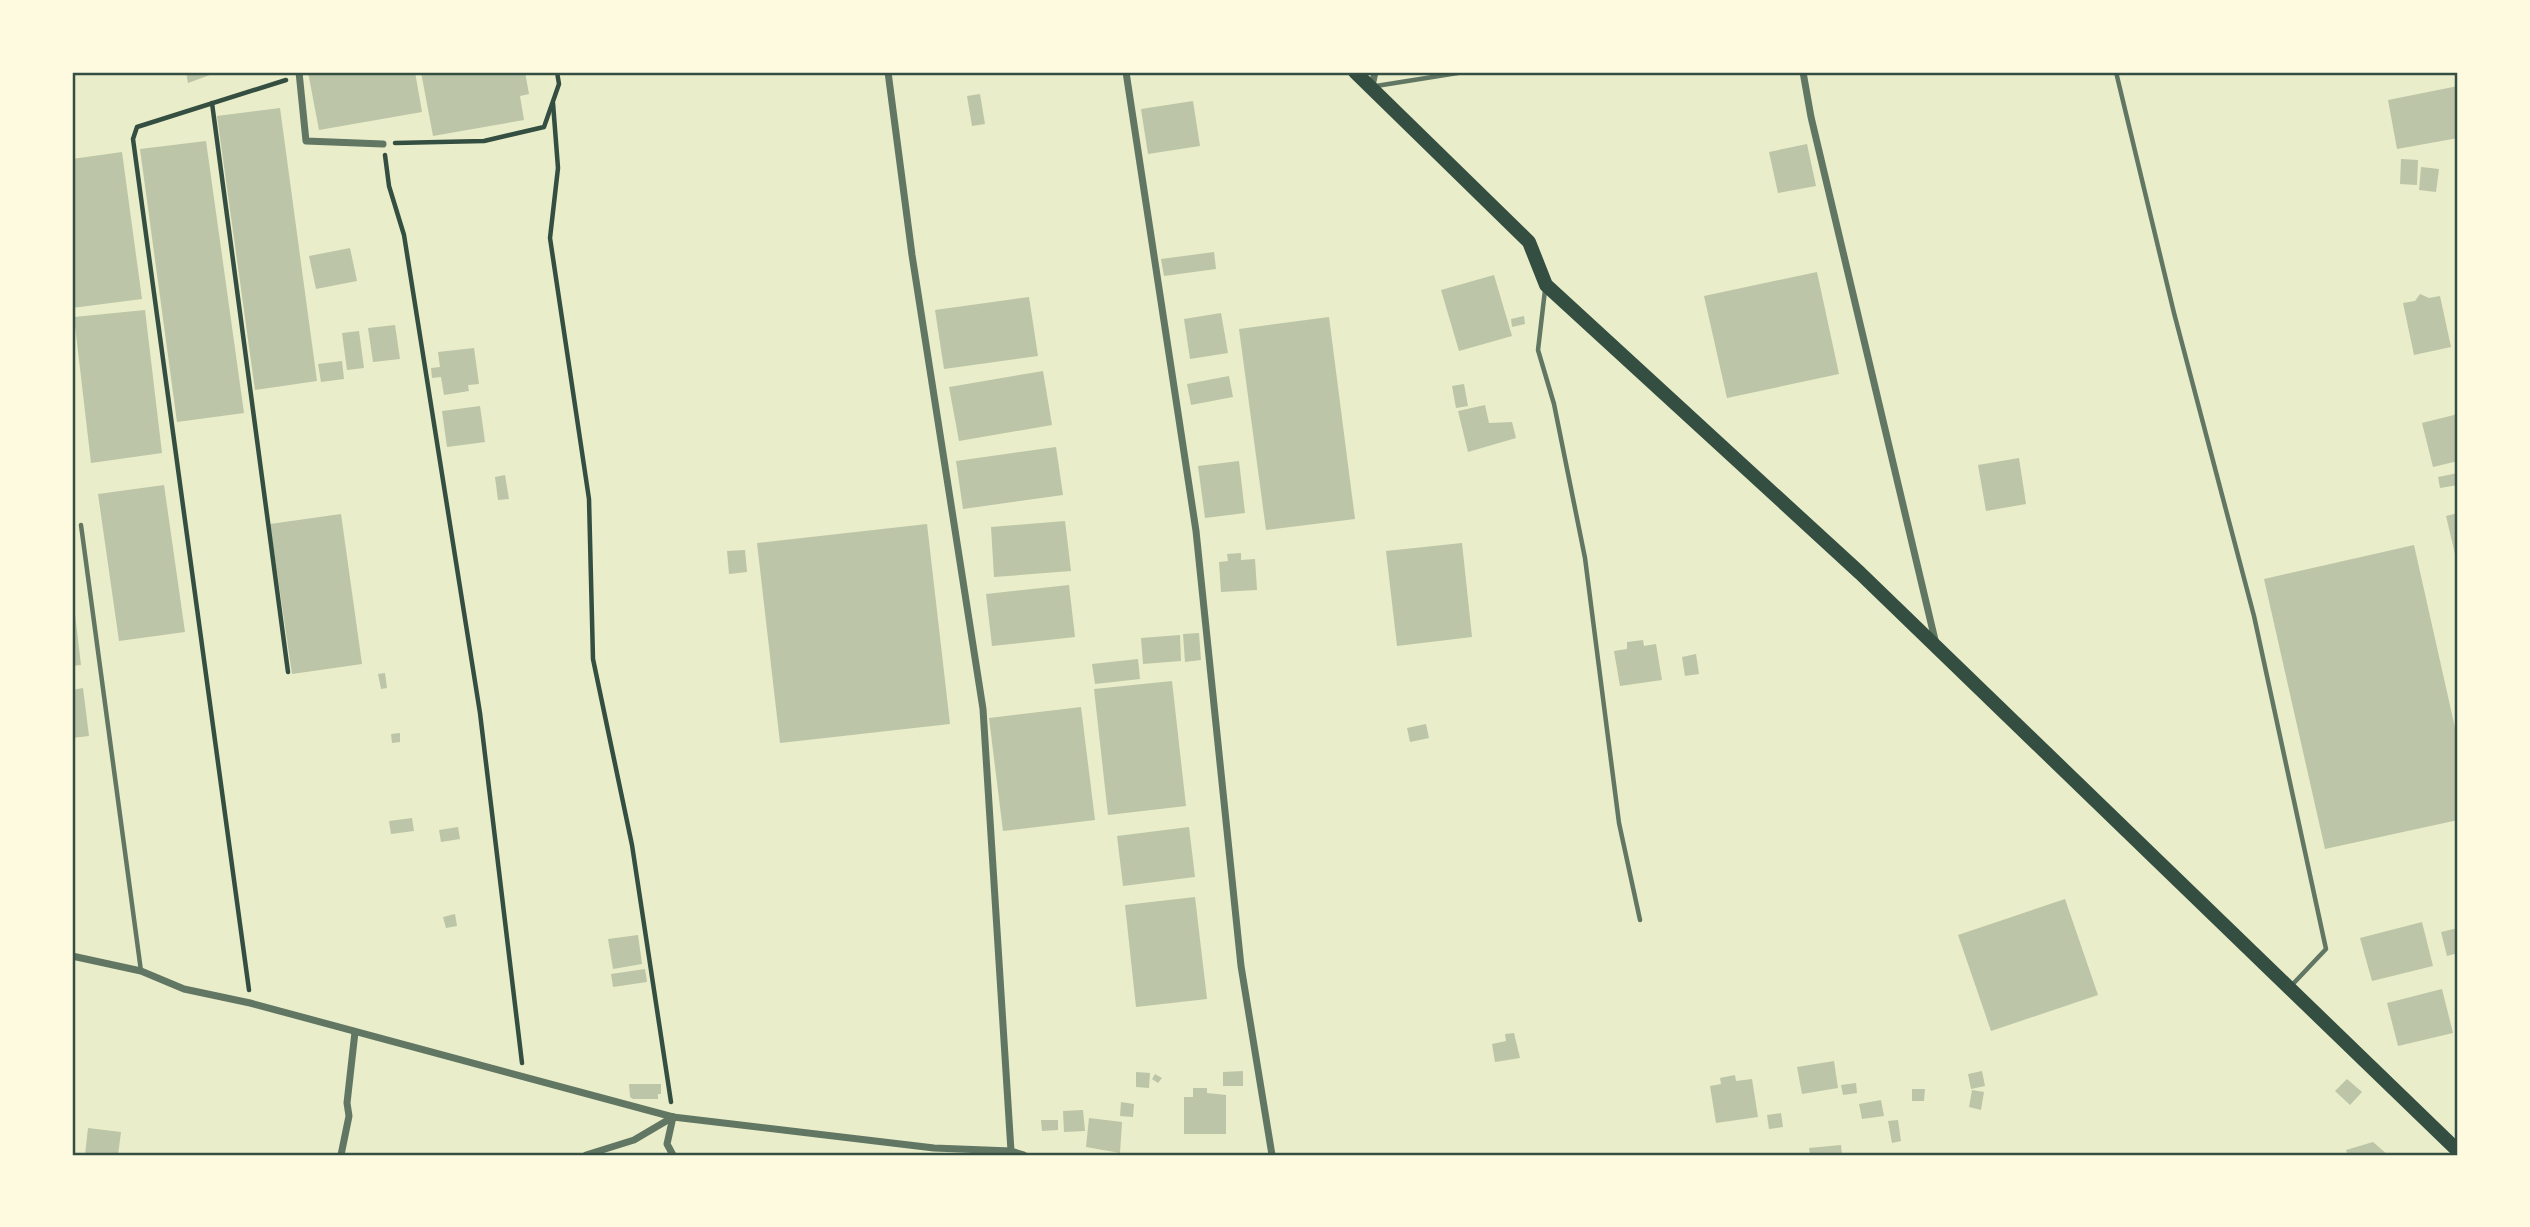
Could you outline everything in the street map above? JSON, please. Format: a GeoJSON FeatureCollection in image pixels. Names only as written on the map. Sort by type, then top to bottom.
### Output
{"type":"FeatureCollection","features":[{"type":"Feature","properties":{"kind":"main road"},"geometry":{"type":"LineString","coordinates":[[1355,72],[1529,242],[1546,285],[1860,573],[2458,1151]]}},
{"type":"Feature","properties":{"kind":"street"},"geometry":{"type":"LineString","coordinates":[[888,72],[912,255],[983,709],[1011,1151]]}},
{"type":"Feature","properties":{"kind":"street"},"geometry":{"type":"LineString","coordinates":[[1126,72],[1196,531],[1241,966],[1272,1155]]}},
{"type":"Feature","properties":{"kind":"street"},"geometry":{"type":"LineString","coordinates":[[1372,87],[1376,72]]}},
{"type":"Feature","properties":{"kind":"street"},"geometry":{"type":"LineString","coordinates":[[1803,72],[1938,651]]}},
{"type":"Feature","properties":{"kind":"street"},"geometry":{"type":"LineString","coordinates":[[300,73],[306,141],[383,144]]}},
{"type":"Feature","properties":{"kind":"street"},"geometry":{"type":"LineString","coordinates":[[72,956],[141,971],[184,989],[250,1003],[673,1117],[935,1152],[1011,1151],[1024,1155]]}},
{"type":"Feature","properties":{"kind":"street"},"geometry":{"type":"LineString","coordinates":[[341,1155],[349,1116],[347,1103],[355,1032]]}},
{"type":"Feature","properties":{"kind":"street"},"geometry":{"type":"LineString","coordinates":[[586,1155],[634,1140],[673,1117]]}},
{"type":"Feature","properties":{"kind":"street"},"geometry":{"type":"LineString","coordinates":[[673,1117],[667,1144],[673,1155]]}},
{"type":"Feature","properties":{"kind":"lane"},"geometry":{"type":"LineString","coordinates":[[1372,87],[1465,72]]}},
{"type":"Feature","properties":{"kind":"lane"},"geometry":{"type":"LineString","coordinates":[[2116,72],[2174,313],[2254,616],[2326,949],[2289,988]]}},
{"type":"Feature","properties":{"kind":"lane"},"geometry":{"type":"LineString","coordinates":[[1546,285],[1538,349],[1554,404],[1585,558],[1619,823],[1640,920]]}},
{"type":"Feature","properties":{"kind":"lane"},"geometry":{"type":"LineString","coordinates":[[81,525],[141,971]]}},
{"type":"Feature","properties":{"kind":"path"},"geometry":{"type":"LineString","coordinates":[[524,1078],[480,713],[404,235],[390,186],[383,144],[484,141],[544,127],[559,84],[557,72]]}},
{"type":"Feature","properties":{"kind":"path"},"geometry":{"type":"LineString","coordinates":[[250,1003],[133,139],[137,127],[300,73]]}},
{"type":"Feature","properties":{"kind":"path"},"geometry":{"type":"LineString","coordinates":[[553,102],[558,168],[551,238],[589,499],[593,659],[632,845],[673,1117]]}},
{"type":"Feature","properties":{"kind":"path"},"geometry":{"type":"LineString","coordinates":[[212,103],[288,672]]}},
{"type":"Feature","properties":{"kind":"building"},"geometry":{"type":"Polygon","coordinates":[[[186,72],[218,72],[188,83],[186,72]]]}},
{"type":"Feature","properties":{"kind":"building"},"geometry":{"type":"Polygon","coordinates":[[[308,72],[415,72],[422,112],[319,130],[308,72]]]}},
{"type":"Feature","properties":{"kind":"building"},"geometry":{"type":"Polygon","coordinates":[[[421,72],[525,72],[529,94],[520,96],[524,120],[433,136],[421,72]]]}},
{"type":"Feature","properties":{"kind":"building"},"geometry":{"type":"Polygon","coordinates":[[[2458,86],[2458,138],[2397,149],[2388,100],[2458,86]]]}},
{"type":"Feature","properties":{"kind":"building"},"geometry":{"type":"Polygon","coordinates":[[[980,94],[985,124],[972,126],[967,96],[980,94]]]}},
{"type":"Feature","properties":{"kind":"building"},"geometry":{"type":"Polygon","coordinates":[[[1193,101],[1200,146],[1148,154],[1141,109],[1193,101]]]}},
{"type":"Feature","properties":{"kind":"building"},"geometry":{"type":"Polygon","coordinates":[[[280,108],[317,381],[255,390],[217,116],[280,108]]]}},
{"type":"Feature","properties":{"kind":"building"},"geometry":{"type":"Polygon","coordinates":[[[206,141],[244,413],[177,422],[140,149],[206,141]]]}},
{"type":"Feature","properties":{"kind":"building"},"geometry":{"type":"Polygon","coordinates":[[[1807,144],[1816,186],[1778,193],[1769,152],[1807,144]]]}},
{"type":"Feature","properties":{"kind":"building"},"geometry":{"type":"Polygon","coordinates":[[[122,152],[142,299],[72,308],[72,159],[122,152]]]}},
{"type":"Feature","properties":{"kind":"building"},"geometry":{"type":"Polygon","coordinates":[[[2401,159],[2418,160],[2417,185],[2400,184],[2401,159]]]}},
{"type":"Feature","properties":{"kind":"building"},"geometry":{"type":"Polygon","coordinates":[[[2421,167],[2439,169],[2436,192],[2419,190],[2421,167]]]}},
{"type":"Feature","properties":{"kind":"building"},"geometry":{"type":"Polygon","coordinates":[[[350,248],[357,281],[316,289],[309,256],[350,248]]]}},
{"type":"Feature","properties":{"kind":"building"},"geometry":{"type":"Polygon","coordinates":[[[1214,252],[1216,269],[1164,276],[1161,259],[1214,252]]]}},
{"type":"Feature","properties":{"kind":"building"},"geometry":{"type":"Polygon","coordinates":[[[1817,272],[1839,374],[1727,398],[1704,296],[1817,272]]]}},
{"type":"Feature","properties":{"kind":"building"},"geometry":{"type":"Polygon","coordinates":[[[1494,275],[1512,336],[1459,351],[1441,290],[1494,275]]]}},
{"type":"Feature","properties":{"kind":"building"},"geometry":{"type":"Polygon","coordinates":[[[2420,294],[2429,298],[2440,296],[2451,347],[2414,355],[2403,303],[2415,301],[2420,294]]]}},
{"type":"Feature","properties":{"kind":"building"},"geometry":{"type":"Polygon","coordinates":[[[1029,297],[1038,356],[944,369],[935,310],[1029,297]]]}},
{"type":"Feature","properties":{"kind":"building"},"geometry":{"type":"Polygon","coordinates":[[[145,310],[162,453],[91,463],[74,317],[145,310]]]}},
{"type":"Feature","properties":{"kind":"building"},"geometry":{"type":"Polygon","coordinates":[[[1221,313],[1228,353],[1190,359],[1184,319],[1221,313]]]}},
{"type":"Feature","properties":{"kind":"building"},"geometry":{"type":"Polygon","coordinates":[[[1524,316],[1525,324],[1512,327],[1511,319],[1524,316]]]}},
{"type":"Feature","properties":{"kind":"building"},"geometry":{"type":"Polygon","coordinates":[[[1329,317],[1355,519],[1266,530],[1239,329],[1329,317]]]}},
{"type":"Feature","properties":{"kind":"building"},"geometry":{"type":"Polygon","coordinates":[[[395,325],[400,359],[373,362],[368,328],[395,325]]]}},
{"type":"Feature","properties":{"kind":"building"},"geometry":{"type":"Polygon","coordinates":[[[359,331],[364,368],[347,370],[342,333],[359,331]]]}},
{"type":"Feature","properties":{"kind":"building"},"geometry":{"type":"Polygon","coordinates":[[[474,348],[479,384],[468,385],[469,391],[444,395],[441,377],[432,378],[431,368],[440,367],[438,352],[474,348]]]}},
{"type":"Feature","properties":{"kind":"building"},"geometry":{"type":"Polygon","coordinates":[[[342,361],[344,379],[321,382],[318,364],[342,361]]]}},
{"type":"Feature","properties":{"kind":"building"},"geometry":{"type":"Polygon","coordinates":[[[1043,371],[1052,425],[959,441],[949,387],[1043,371]]]}},
{"type":"Feature","properties":{"kind":"building"},"geometry":{"type":"Polygon","coordinates":[[[1229,376],[1233,397],[1191,405],[1187,384],[1229,376]]]}},
{"type":"Feature","properties":{"kind":"building"},"geometry":{"type":"Polygon","coordinates":[[[1464,384],[1468,406],[1456,408],[1452,386],[1464,384]]]}},
{"type":"Feature","properties":{"kind":"building"},"geometry":{"type":"Polygon","coordinates":[[[1485,405],[1489,423],[1512,422],[1516,438],[1468,452],[1458,411],[1485,405]]]}},
{"type":"Feature","properties":{"kind":"building"},"geometry":{"type":"Polygon","coordinates":[[[480,406],[485,442],[447,447],[442,411],[480,406]]]}},
{"type":"Feature","properties":{"kind":"building"},"geometry":{"type":"Polygon","coordinates":[[[2458,414],[2458,461],[2433,467],[2422,423],[2458,414]]]}},
{"type":"Feature","properties":{"kind":"building"},"geometry":{"type":"Polygon","coordinates":[[[1056,447],[1063,495],[963,509],[956,461],[1056,447]]]}},
{"type":"Feature","properties":{"kind":"building"},"geometry":{"type":"Polygon","coordinates":[[[2019,458],[2026,504],[1986,511],[1978,465],[2019,458]]]}},
{"type":"Feature","properties":{"kind":"building"},"geometry":{"type":"Polygon","coordinates":[[[1239,461],[1245,513],[1205,518],[1198,466],[1239,461]]]}},
{"type":"Feature","properties":{"kind":"building"},"geometry":{"type":"Polygon","coordinates":[[[2458,473],[2458,485],[2440,488],[2438,477],[2458,473]]]}},
{"type":"Feature","properties":{"kind":"building"},"geometry":{"type":"Polygon","coordinates":[[[505,475],[509,499],[498,500],[495,477],[505,475]]]}},
{"type":"Feature","properties":{"kind":"building"},"geometry":{"type":"Polygon","coordinates":[[[164,485],[185,632],[119,641],[98,494],[164,485]]]}},
{"type":"Feature","properties":{"kind":"building"},"geometry":{"type":"Polygon","coordinates":[[[2458,513],[2458,553],[2455,554],[2446,516],[2458,513]]]}},
{"type":"Feature","properties":{"kind":"building"},"geometry":{"type":"Polygon","coordinates":[[[341,514],[362,664],[292,674],[270,524],[341,514]]]}},
{"type":"Feature","properties":{"kind":"building"},"geometry":{"type":"Polygon","coordinates":[[[1065,521],[1071,571],[994,577],[991,527],[1065,521]]]}},
{"type":"Feature","properties":{"kind":"building"},"geometry":{"type":"Polygon","coordinates":[[[927,524],[950,724],[780,743],[757,543],[927,524]]]}},
{"type":"Feature","properties":{"kind":"building"},"geometry":{"type":"Polygon","coordinates":[[[1462,543],[1472,637],[1397,646],[1386,551],[1462,543]]]}},
{"type":"Feature","properties":{"kind":"building"},"geometry":{"type":"Polygon","coordinates":[[[2414,545],[2458,741],[2458,820],[2325,849],[2264,579],[2414,545]]]}},
{"type":"Feature","properties":{"kind":"building"},"geometry":{"type":"Polygon","coordinates":[[[745,550],[747,572],[729,574],[727,551],[745,550]]]}},
{"type":"Feature","properties":{"kind":"building"},"geometry":{"type":"Polygon","coordinates":[[[1241,553],[1241,560],[1255,559],[1257,590],[1221,592],[1219,562],[1228,561],[1227,554],[1241,553]]]}},
{"type":"Feature","properties":{"kind":"building"},"geometry":{"type":"Polygon","coordinates":[[[1069,585],[1075,637],[992,646],[986,594],[1069,585]]]}},
{"type":"Feature","properties":{"kind":"building"},"geometry":{"type":"Polygon","coordinates":[[[72,614],[75,614],[81,665],[72,666],[72,614]]]}},
{"type":"Feature","properties":{"kind":"building"},"geometry":{"type":"Polygon","coordinates":[[[1199,633],[1201,660],[1185,662],[1183,634],[1199,633]]]}},
{"type":"Feature","properties":{"kind":"building"},"geometry":{"type":"Polygon","coordinates":[[[1180,635],[1181,661],[1143,664],[1141,638],[1180,635]]]}},
{"type":"Feature","properties":{"kind":"building"},"geometry":{"type":"Polygon","coordinates":[[[1643,640],[1644,646],[1656,644],[1662,680],[1620,686],[1614,651],[1627,649],[1627,642],[1643,640]]]}},
{"type":"Feature","properties":{"kind":"building"},"geometry":{"type":"Polygon","coordinates":[[[1696,654],[1699,674],[1685,676],[1682,657],[1696,654]]]}},
{"type":"Feature","properties":{"kind":"building"},"geometry":{"type":"Polygon","coordinates":[[[1138,659],[1140,679],[1095,684],[1092,664],[1138,659]]]}},
{"type":"Feature","properties":{"kind":"building"},"geometry":{"type":"Polygon","coordinates":[[[385,673],[387,688],[381,689],[378,674],[385,673]]]}},
{"type":"Feature","properties":{"kind":"building"},"geometry":{"type":"Polygon","coordinates":[[[1172,681],[1186,806],[1108,815],[1094,689],[1172,681]]]}},
{"type":"Feature","properties":{"kind":"building"},"geometry":{"type":"Polygon","coordinates":[[[83,688],[89,736],[72,738],[72,690],[83,688]]]}},
{"type":"Feature","properties":{"kind":"building"},"geometry":{"type":"Polygon","coordinates":[[[1081,707],[1095,820],[1003,831],[989,718],[1081,707]]]}},
{"type":"Feature","properties":{"kind":"building"},"geometry":{"type":"Polygon","coordinates":[[[1426,724],[1429,738],[1410,742],[1407,728],[1426,724]]]}},
{"type":"Feature","properties":{"kind":"building"},"geometry":{"type":"Polygon","coordinates":[[[400,733],[400,742],[392,743],[391,734],[400,733]]]}},
{"type":"Feature","properties":{"kind":"building"},"geometry":{"type":"Polygon","coordinates":[[[412,818],[414,831],[391,834],[389,821],[412,818]]]}},
{"type":"Feature","properties":{"kind":"building"},"geometry":{"type":"Polygon","coordinates":[[[458,827],[460,839],[441,842],[439,830],[458,827]]]}},
{"type":"Feature","properties":{"kind":"building"},"geometry":{"type":"Polygon","coordinates":[[[1189,827],[1195,877],[1123,886],[1117,836],[1189,827]]]}},
{"type":"Feature","properties":{"kind":"building"},"geometry":{"type":"Polygon","coordinates":[[[1195,897],[1207,999],[1136,1007],[1125,905],[1195,897]]]}},
{"type":"Feature","properties":{"kind":"building"},"geometry":{"type":"Polygon","coordinates":[[[2065,899],[2098,995],[1991,1031],[1958,935],[2065,899]]]}},
{"type":"Feature","properties":{"kind":"building"},"geometry":{"type":"Polygon","coordinates":[[[455,914],[457,926],[446,928],[443,917],[455,914]]]}},
{"type":"Feature","properties":{"kind":"building"},"geometry":{"type":"Polygon","coordinates":[[[2422,922],[2433,966],[2372,981],[2360,938],[2422,922]]]}},
{"type":"Feature","properties":{"kind":"building"},"geometry":{"type":"Polygon","coordinates":[[[2458,928],[2458,953],[2447,956],[2441,932],[2458,928]]]}},
{"type":"Feature","properties":{"kind":"building"},"geometry":{"type":"Polygon","coordinates":[[[638,935],[642,964],[613,969],[608,939],[638,935]]]}},
{"type":"Feature","properties":{"kind":"building"},"geometry":{"type":"Polygon","coordinates":[[[645,969],[647,982],[613,987],[611,974],[645,969]]]}},
{"type":"Feature","properties":{"kind":"building"},"geometry":{"type":"Polygon","coordinates":[[[2442,989],[2453,1033],[2398,1046],[2387,1003],[2442,989]]]}},
{"type":"Feature","properties":{"kind":"building"},"geometry":{"type":"Polygon","coordinates":[[[1514,1033],[1520,1058],[1495,1062],[1492,1044],[1506,1041],[1505,1034],[1514,1033]]]}},
{"type":"Feature","properties":{"kind":"building"},"geometry":{"type":"Polygon","coordinates":[[[1834,1061],[1838,1088],[1802,1094],[1797,1067],[1834,1061]]]}},
{"type":"Feature","properties":{"kind":"building"},"geometry":{"type":"Polygon","coordinates":[[[1243,1071],[1243,1086],[1223,1086],[1223,1072],[1243,1071]]]}},
{"type":"Feature","properties":{"kind":"building"},"geometry":{"type":"Polygon","coordinates":[[[1982,1071],[1985,1086],[1971,1089],[1968,1074],[1982,1071]]]}},
{"type":"Feature","properties":{"kind":"building"},"geometry":{"type":"Polygon","coordinates":[[[1136,1072],[1150,1073],[1149,1088],[1136,1087],[1136,1072]]]}},
{"type":"Feature","properties":{"kind":"building"},"geometry":{"type":"Polygon","coordinates":[[[1155,1074],[1162,1078],[1158,1083],[1152,1079],[1155,1074]]]}},
{"type":"Feature","properties":{"kind":"building"},"geometry":{"type":"Polygon","coordinates":[[[1735,1075],[1736,1081],[1752,1079],[1758,1117],[1716,1123],[1710,1086],[1721,1084],[1720,1078],[1735,1075]]]}},
{"type":"Feature","properties":{"kind":"building"},"geometry":{"type":"Polygon","coordinates":[[[2347,1079],[2362,1092],[2350,1105],[2335,1091],[2347,1079]]]}},
{"type":"Feature","properties":{"kind":"building"},"geometry":{"type":"Polygon","coordinates":[[[1856,1083],[1857,1093],[1843,1095],[1841,1085],[1856,1083]]]}},
{"type":"Feature","properties":{"kind":"building"},"geometry":{"type":"Polygon","coordinates":[[[629,1084],[661,1084],[661,1094],[658,1094],[658,1099],[633,1099],[630,1097],[629,1084]]]}},
{"type":"Feature","properties":{"kind":"building"},"geometry":{"type":"Polygon","coordinates":[[[1193,1088],[1207,1088],[1207,1093],[1226,1095],[1226,1134],[1184,1134],[1184,1097],[1193,1097],[1193,1088]]]}},
{"type":"Feature","properties":{"kind":"building"},"geometry":{"type":"Polygon","coordinates":[[[1912,1089],[1925,1089],[1924,1101],[1912,1101],[1912,1089]]]}},
{"type":"Feature","properties":{"kind":"building"},"geometry":{"type":"Polygon","coordinates":[[[1972,1090],[1984,1092],[1981,1110],[1969,1107],[1972,1090]]]}},
{"type":"Feature","properties":{"kind":"building"},"geometry":{"type":"Polygon","coordinates":[[[1881,1100],[1884,1116],[1862,1119],[1859,1104],[1881,1100]]]}},
{"type":"Feature","properties":{"kind":"building"},"geometry":{"type":"Polygon","coordinates":[[[1121,1102],[1134,1104],[1133,1117],[1120,1116],[1121,1102]]]}},
{"type":"Feature","properties":{"kind":"building"},"geometry":{"type":"Polygon","coordinates":[[[1083,1110],[1085,1131],[1064,1132],[1063,1111],[1083,1110]]]}},
{"type":"Feature","properties":{"kind":"building"},"geometry":{"type":"Polygon","coordinates":[[[1781,1113],[1783,1127],[1769,1129],[1767,1115],[1781,1113]]]}},
{"type":"Feature","properties":{"kind":"building"},"geometry":{"type":"Polygon","coordinates":[[[1089,1118],[1122,1122],[1120,1153],[1086,1147],[1089,1118]]]}},
{"type":"Feature","properties":{"kind":"building"},"geometry":{"type":"Polygon","coordinates":[[[1041,1120],[1058,1120],[1058,1130],[1042,1131],[1041,1120]]]}},
{"type":"Feature","properties":{"kind":"building"},"geometry":{"type":"Polygon","coordinates":[[[1898,1120],[1901,1141],[1892,1143],[1888,1121],[1898,1120]]]}},
{"type":"Feature","properties":{"kind":"building"},"geometry":{"type":"Polygon","coordinates":[[[88,1128],[121,1132],[118,1155],[85,1155],[88,1128]]]}},
{"type":"Feature","properties":{"kind":"building"},"geometry":{"type":"Polygon","coordinates":[[[2373,1142],[2388,1155],[2348,1155],[2346,1150],[2373,1142]]]}},
{"type":"Feature","properties":{"kind":"building"},"geometry":{"type":"Polygon","coordinates":[[[1841,1145],[1842,1155],[1810,1155],[1809,1148],[1841,1145]]]}}]}
